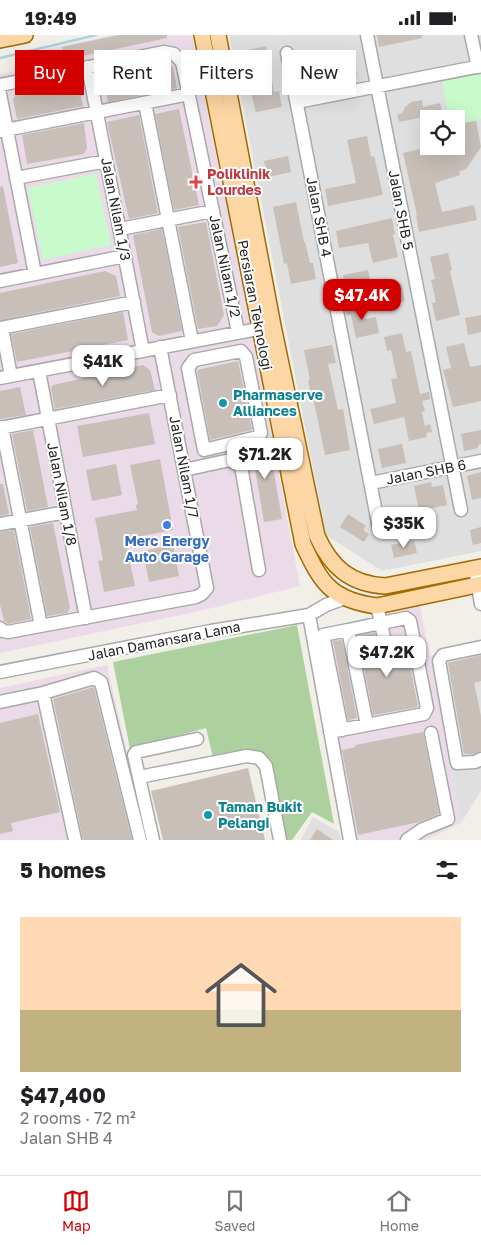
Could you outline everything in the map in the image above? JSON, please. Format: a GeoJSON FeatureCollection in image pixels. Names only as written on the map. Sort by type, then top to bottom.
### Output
{"type":"FeatureCollection","features":[{"type":"Feature","properties":{"kind":"main road"},"geometry":{"type":"LineString","coordinates":[[0,40],[25,35]]}},
{"type":"Feature","properties":{"kind":"main road","name":"Persiaran Teknologi"},"geometry":{"type":"LineString","coordinates":[[202,35],[266,327],[317,536],[324,552],[337,569],[354,579],[372,585],[385,586],[478,568]]}},
{"type":"Feature","properties":{"kind":"main road","name":"Persiaran Teknologi"},"geometry":{"type":"LineString","coordinates":[[218,35],[302,544],[313,567],[330,589],[344,598],[362,605],[377,606],[480,585]]}},
{"type":"Feature","properties":{"kind":"street","name":"Jalan SHB 5"},"geometry":{"type":"LineString","coordinates":[[367,35],[461,510]]}},
{"type":"Feature","properties":{"kind":"street"},"geometry":{"type":"LineString","coordinates":[[297,102],[480,67],[471,35]]}},
{"type":"Feature","properties":{"kind":"street","name":"Jalan Nilam 1/2"},"geometry":{"type":"LineString","coordinates":[[0,85],[164,52],[174,55],[181,61]]}},
{"type":"Feature","properties":{"kind":"street","name":"Jalan Nilam 1/3"},"geometry":{"type":"LineString","coordinates":[[88,67],[143,351]]}},
{"type":"Feature","properties":{"kind":"street"},"geometry":{"type":"LineString","coordinates":[[0,94],[4,130],[16,178],[35,274]]}},
{"type":"Feature","properties":{"kind":"street"},"geometry":{"type":"LineString","coordinates":[[4,130],[184,95]]}},
{"type":"Feature","properties":{"kind":"street","name":"Jalan Nilam 1/2"},"geometry":{"type":"LineString","coordinates":[[189,95],[213,211],[235,333],[236,352]]}},
{"type":"Feature","properties":{"kind":"street","name":"Jalan SHB 4"},"geometry":{"type":"LineString","coordinates":[[296,95],[379,528]]}},
{"type":"Feature","properties":{"kind":"street"},"geometry":{"type":"LineString","coordinates":[[145,103],[192,341]]}},
{"type":"Feature","properties":{"kind":"street"},"geometry":{"type":"LineString","coordinates":[[16,178],[106,161]]}},
{"type":"Feature","properties":{"kind":"street"},"geometry":{"type":"LineString","coordinates":[[120,229],[213,211]]}},
{"type":"Feature","properties":{"kind":"street"},"geometry":{"type":"LineString","coordinates":[[0,281],[125,257]]}},
{"type":"Feature","properties":{"kind":"street"},"geometry":{"type":"LineString","coordinates":[[134,302],[1,328],[6,377],[266,327]]}},
{"type":"Feature","properties":{"kind":"street","name":"Jalan Nilam 1/7"},"geometry":{"type":"LineString","coordinates":[[86,618],[196,597],[207,588],[160,347]]}},
{"type":"Feature","properties":{"kind":"street"},"geometry":{"type":"LineString","coordinates":[[241,351],[246,357],[261,433],[258,437],[204,450],[188,368],[194,360],[236,352],[241,351]]}},
{"type":"Feature","properties":{"kind":"street","name":"Jalan Nilam 1/8"},"geometry":{"type":"LineString","coordinates":[[39,371],[86,618]]}},
{"type":"Feature","properties":{"kind":"street"},"geometry":{"type":"LineString","coordinates":[[41,626],[1,427],[170,395]]}},
{"type":"Feature","properties":{"kind":"street"},"geometry":{"type":"LineString","coordinates":[[184,470],[230,460],[241,466],[259,571]]}},
{"type":"Feature","properties":{"kind":"street","name":"Jalan SHB 6"},"geometry":{"type":"LineString","coordinates":[[371,483],[481,461]]}},
{"type":"Feature","properties":{"kind":"street"},"geometry":{"type":"LineString","coordinates":[[0,524],[66,512]]}},
{"type":"Feature","properties":{"kind":"street"},"geometry":{"type":"LineString","coordinates":[[478,568],[481,603]]}},
{"type":"Feature","properties":{"kind":"street"},"geometry":{"type":"LineString","coordinates":[[326,605],[330,589]]}},
{"type":"Feature","properties":{"kind":"street","name":"Jalan Damansara Lama"},"geometry":{"type":"LineString","coordinates":[[0,672],[211,631],[309,615],[326,605],[344,598]]}},
{"type":"Feature","properties":{"kind":"street"},"geometry":{"type":"LineString","coordinates":[[377,606],[386,648]]}},
{"type":"Feature","properties":{"kind":"street"},"geometry":{"type":"LineString","coordinates":[[309,615],[318,636],[336,731],[350,840]]}},
{"type":"Feature","properties":{"kind":"street"},"geometry":{"type":"LineString","coordinates":[[0,628],[8,632],[86,618]]}},
{"type":"Feature","properties":{"kind":"street"},"geometry":{"type":"LineString","coordinates":[[318,636],[406,618],[410,621],[427,708],[424,714],[336,731]]}},
{"type":"Feature","properties":{"kind":"street"},"geometry":{"type":"LineString","coordinates":[[348,630],[367,725]]}},
{"type":"Feature","properties":{"kind":"street"},"geometry":{"type":"LineString","coordinates":[[481,647],[443,655],[439,661],[457,763],[481,759]]}},
{"type":"Feature","properties":{"kind":"street"},"geometry":{"type":"LineString","coordinates":[[0,702],[43,693],[94,678],[100,682],[140,840]]}},
{"type":"Feature","properties":{"kind":"street"},"geometry":{"type":"LineString","coordinates":[[43,693],[71,839]]}},
{"type":"Feature","properties":{"kind":"street"},"geometry":{"type":"LineString","coordinates":[[407,840],[423,829],[448,819],[430,733]]}},
{"type":"Feature","properties":{"kind":"street"},"geometry":{"type":"LineString","coordinates":[[153,840],[134,755],[136,752],[197,739]]}},
{"type":"Feature","properties":{"kind":"street"},"geometry":{"type":"LineString","coordinates":[[139,777],[247,756],[259,758],[266,766],[280,840]]}},
{"type":"Feature","properties":{"kind":"shaded area"},"geometry":{"type":"Polygon","coordinates":[[[113,35],[192,35],[195,50],[181,50],[181,95],[204,95],[254,342],[300,586],[204,610],[0,653],[0,74],[15,71],[15,95],[84,95],[84,50],[42,50],[113,35]]]}},
{"type":"Feature","properties":{"kind":"shaded area"},"geometry":{"type":"Polygon","coordinates":[[[229,35],[481,35],[481,551],[382,571],[326,535],[241,95],[272,95],[272,50],[232,50],[229,35]]]}},
{"type":"Feature","properties":{"kind":"shaded area"},"geometry":{"type":"Polygon","coordinates":[[[420,606],[461,823],[425,840],[344,840],[306,633],[420,606]]]}},
{"type":"Feature","properties":{"kind":"shaded area"},"geometry":{"type":"Polygon","coordinates":[[[481,644],[481,791],[461,823],[429,656],[481,644]]]}},
{"type":"Feature","properties":{"kind":"shaded area"},"geometry":{"type":"Polygon","coordinates":[[[107,665],[147,840],[0,840],[0,688],[107,665]]]}},
{"type":"Feature","properties":{"kind":"shaded area"},"geometry":{"type":"Polygon","coordinates":[[[313,817],[338,831],[342,840],[301,840],[313,817]]]}},
{"type":"Feature","properties":{"kind":"green space"},"geometry":{"type":"Polygon","coordinates":[[[481,72],[481,119],[465,122],[465,110],[447,110],[442,80],[481,72]]]}},
{"type":"Feature","properties":{"kind":"green space"},"geometry":{"type":"Polygon","coordinates":[[[96,174],[111,245],[43,260],[28,188],[96,174]]]}},
{"type":"Feature","properties":{"kind":"green space"},"geometry":{"type":"Polygon","coordinates":[[[297,625],[334,824],[312,812],[292,840],[285,840],[269,760],[250,750],[214,762],[206,728],[130,749],[113,662],[297,625]]]}},
{"type":"Feature","properties":{"kind":"building"},"geometry":{"type":"Polygon","coordinates":[[[119,35],[167,35],[167,38],[111,50],[94,50],[94,54],[84,56],[84,50],[62,50],[62,47],[119,35]]]}},
{"type":"Feature","properties":{"kind":"building"},"geometry":{"type":"Polygon","coordinates":[[[377,35],[422,35],[422,38],[379,47],[377,35]]]}},
{"type":"Feature","properties":{"kind":"building"},"geometry":{"type":"Polygon","coordinates":[[[266,46],[267,50],[248,50],[266,46]]]}},
{"type":"Feature","properties":{"kind":"building"},"geometry":{"type":"Polygon","coordinates":[[[171,65],[173,67],[177,88],[171,89],[171,65]]]}},
{"type":"Feature","properties":{"kind":"building"},"geometry":{"type":"Polygon","coordinates":[[[272,80],[274,92],[279,91],[282,107],[256,112],[251,95],[272,95],[272,80]]]}},
{"type":"Feature","properties":{"kind":"building"},"geometry":{"type":"Polygon","coordinates":[[[16,95],[81,95],[83,106],[17,119],[13,99],[16,95]]]}},
{"type":"Feature","properties":{"kind":"building"},"geometry":{"type":"Polygon","coordinates":[[[107,95],[142,95],[108,102],[107,95]]]}},
{"type":"Feature","properties":{"kind":"building"},"geometry":{"type":"Polygon","coordinates":[[[422,100],[423,107],[440,103],[442,110],[420,110],[420,118],[399,122],[397,115],[402,113],[411,102],[422,100]]]}},
{"type":"Feature","properties":{"kind":"building"},"geometry":{"type":"Polygon","coordinates":[[[179,109],[199,205],[174,210],[155,114],[179,109]]]}},
{"type":"Feature","properties":{"kind":"building"},"geometry":{"type":"Polygon","coordinates":[[[139,115],[158,213],[129,219],[107,122],[139,115]]]}},
{"type":"Feature","properties":{"kind":"building"},"geometry":{"type":"Polygon","coordinates":[[[476,121],[481,147],[466,169],[459,171],[460,175],[435,183],[442,212],[474,205],[477,220],[419,232],[403,153],[420,149],[420,155],[465,155],[465,123],[476,121]]]}},
{"type":"Feature","properties":{"kind":"building"},"geometry":{"type":"Polygon","coordinates":[[[84,123],[87,148],[84,154],[27,164],[22,135],[84,123]]]}},
{"type":"Feature","properties":{"kind":"building"},"geometry":{"type":"Polygon","coordinates":[[[367,136],[371,157],[374,156],[383,195],[328,206],[325,189],[356,183],[347,140],[367,136]]]}},
{"type":"Feature","properties":{"kind":"building"},"geometry":{"type":"Polygon","coordinates":[[[288,156],[291,172],[268,177],[264,161],[288,156]]]}},
{"type":"Feature","properties":{"kind":"building"},"geometry":{"type":"Polygon","coordinates":[[[3,186],[18,263],[0,267],[0,187],[3,186]]]}},
{"type":"Feature","properties":{"kind":"building"},"geometry":{"type":"Polygon","coordinates":[[[296,202],[304,242],[310,263],[313,263],[316,279],[291,284],[287,263],[284,264],[273,207],[296,202]]]}},
{"type":"Feature","properties":{"kind":"building"},"geometry":{"type":"Polygon","coordinates":[[[392,218],[395,234],[393,235],[398,257],[373,263],[368,243],[339,248],[336,231],[392,218]]]}},
{"type":"Feature","properties":{"kind":"building"},"geometry":{"type":"Polygon","coordinates":[[[206,222],[224,315],[217,326],[198,329],[178,227],[206,222]]]}},
{"type":"Feature","properties":{"kind":"building"},"geometry":{"type":"Polygon","coordinates":[[[162,229],[182,331],[159,336],[152,332],[133,235],[162,229]]]}},
{"type":"Feature","properties":{"kind":"building"},"geometry":{"type":"Polygon","coordinates":[[[448,253],[460,315],[436,321],[432,303],[436,302],[431,280],[435,279],[430,257],[448,253]]]}},
{"type":"Feature","properties":{"kind":"building"},"geometry":{"type":"Polygon","coordinates":[[[368,270],[372,287],[346,292],[343,275],[368,270]]]}},
{"type":"Feature","properties":{"kind":"building"},"geometry":{"type":"Polygon","coordinates":[[[105,271],[116,276],[120,296],[0,320],[0,293],[105,271]]]}},
{"type":"Feature","properties":{"kind":"building"},"geometry":{"type":"Polygon","coordinates":[[[401,283],[405,301],[381,306],[377,288],[401,283]]]}},
{"type":"Feature","properties":{"kind":"building"},"geometry":{"type":"Polygon","coordinates":[[[361,302],[365,319],[376,317],[379,333],[356,338],[351,315],[347,315],[345,305],[361,302]]]}},
{"type":"Feature","properties":{"kind":"building"},"geometry":{"type":"Polygon","coordinates":[[[123,312],[128,340],[17,362],[11,334],[123,312]]]}},
{"type":"Feature","properties":{"kind":"building"},"geometry":{"type":"Polygon","coordinates":[[[481,315],[481,332],[468,335],[465,318],[481,315]]]}},
{"type":"Feature","properties":{"kind":"building"},"geometry":{"type":"Polygon","coordinates":[[[402,333],[406,352],[411,351],[420,394],[429,392],[430,399],[422,401],[425,411],[422,412],[425,426],[430,424],[432,432],[426,433],[427,437],[409,441],[404,417],[374,424],[370,409],[396,403],[391,379],[397,378],[391,350],[387,351],[384,337],[402,333]]]}},
{"type":"Feature","properties":{"kind":"building"},"geometry":{"type":"Polygon","coordinates":[[[464,343],[470,367],[481,365],[481,401],[453,407],[443,370],[451,368],[446,347],[464,343]]]}},
{"type":"Feature","properties":{"kind":"building"},"geometry":{"type":"Polygon","coordinates":[[[332,345],[336,363],[328,364],[338,410],[343,409],[350,450],[325,455],[308,381],[310,380],[304,350],[332,345]]]}},
{"type":"Feature","properties":{"kind":"building","name":"Pharmaserve Alliances"},"geometry":{"type":"Polygon","coordinates":[[[238,361],[252,430],[210,440],[197,370],[238,361]]]}},
{"type":"Feature","properties":{"kind":"building"},"geometry":{"type":"Polygon","coordinates":[[[143,365],[150,370],[155,390],[55,409],[51,388],[53,385],[143,365]]]}},
{"type":"Feature","properties":{"kind":"building"},"geometry":{"type":"Polygon","coordinates":[[[20,387],[26,415],[0,419],[0,391],[20,387]]]}},
{"type":"Feature","properties":{"kind":"building"},"geometry":{"type":"Polygon","coordinates":[[[149,413],[155,444],[83,457],[77,426],[149,413]]]}},
{"type":"Feature","properties":{"kind":"building"},"geometry":{"type":"Polygon","coordinates":[[[33,430],[48,507],[27,511],[12,434],[33,430]]]}},
{"type":"Feature","properties":{"kind":"building"},"geometry":{"type":"Polygon","coordinates":[[[481,430],[481,444],[478,445],[478,448],[464,451],[461,434],[481,430]]]}},
{"type":"Feature","properties":{"kind":"building"},"geometry":{"type":"Polygon","coordinates":[[[269,443],[282,519],[264,522],[253,457],[244,458],[237,455],[236,451],[269,443]]]}},
{"type":"Feature","properties":{"kind":"building"},"geometry":{"type":"Polygon","coordinates":[[[402,444],[406,463],[382,468],[378,449],[402,444]]]}},
{"type":"Feature","properties":{"kind":"building"},"geometry":{"type":"Polygon","coordinates":[[[160,459],[173,530],[131,538],[132,543],[126,544],[135,586],[104,592],[98,561],[103,560],[95,518],[137,510],[136,505],[138,504],[130,465],[160,459]]]}},
{"type":"Feature","properties":{"kind":"building"},"geometry":{"type":"Polygon","coordinates":[[[116,464],[122,495],[92,501],[86,470],[116,464]]]}},
{"type":"Feature","properties":{"kind":"building"},"geometry":{"type":"Polygon","coordinates":[[[481,472],[481,498],[472,500],[467,476],[481,472]]]}},
{"type":"Feature","properties":{"kind":"building"},"geometry":{"type":"Polygon","coordinates":[[[431,482],[432,487],[443,485],[447,505],[419,511],[414,486],[431,482]]]}},
{"type":"Feature","properties":{"kind":"building"},"geometry":{"type":"Polygon","coordinates":[[[0,484],[3,484],[9,514],[0,516],[0,484]]]}},
{"type":"Feature","properties":{"kind":"building"},"geometry":{"type":"Polygon","coordinates":[[[348,514],[366,526],[363,530],[369,534],[364,542],[340,527],[348,514]]]}},
{"type":"Feature","properties":{"kind":"building"},"geometry":{"type":"Polygon","coordinates":[[[53,523],[70,608],[67,613],[47,616],[30,527],[53,523]]]}},
{"type":"Feature","properties":{"kind":"building"},"geometry":{"type":"Polygon","coordinates":[[[481,527],[481,543],[473,545],[470,530],[481,527]]]}},
{"type":"Feature","properties":{"kind":"building"},"geometry":{"type":"Polygon","coordinates":[[[14,530],[31,619],[8,624],[4,621],[0,605],[0,532],[14,530]]]}},
{"type":"Feature","properties":{"kind":"building"},"geometry":{"type":"Polygon","coordinates":[[[414,540],[417,553],[394,558],[391,545],[414,540]]]}},
{"type":"Feature","properties":{"kind":"building"},"geometry":{"type":"Polygon","coordinates":[[[173,545],[179,576],[149,582],[143,551],[173,545]]]}},
{"type":"Feature","properties":{"kind":"building"},"geometry":{"type":"Polygon","coordinates":[[[375,633],[380,655],[388,656],[392,653],[407,650],[418,707],[373,715],[358,636],[375,633]]]}},
{"type":"Feature","properties":{"kind":"building"},"geometry":{"type":"Polygon","coordinates":[[[342,640],[357,718],[348,720],[333,641],[342,640]]]}},
{"type":"Feature","properties":{"kind":"building"},"geometry":{"type":"Polygon","coordinates":[[[481,655],[481,681],[474,683],[481,716],[481,751],[473,754],[464,754],[448,663],[481,655]]]}},
{"type":"Feature","properties":{"kind":"building"},"geometry":{"type":"Polygon","coordinates":[[[94,687],[132,840],[83,840],[53,699],[94,687]]]}},
{"type":"Feature","properties":{"kind":"building"},"geometry":{"type":"Polygon","coordinates":[[[38,714],[60,812],[11,823],[13,831],[0,834],[0,723],[38,714]]]}},
{"type":"Feature","properties":{"kind":"building"},"geometry":{"type":"Polygon","coordinates":[[[423,732],[439,814],[419,822],[358,835],[342,750],[356,747],[355,745],[423,732]]]}},
{"type":"Feature","properties":{"kind":"building","name":"Taman Bukit Pelangi"},"geometry":{"type":"Polygon","coordinates":[[[248,768],[265,840],[163,840],[151,791],[248,768]]]}},
{"type":"Feature","properties":{"kind":"building"},"geometry":{"type":"Polygon","coordinates":[[[317,829],[333,840],[310,840],[317,829]]]}},
{"type":"Feature","properties":{"kind":"waterway"},"geometry":{"type":"LineString","coordinates":[[0,58],[96,35]]}},
{"type":"Feature","properties":{"kind":"place","name":"Poliklinik Lourdes"},"geometry":{"type":"Point","coordinates":[196,182]}},
{"type":"Feature","properties":{"kind":"place","name":"Pharmaserve Alliances"},"geometry":{"type":"Point","coordinates":[223,403]}},
{"type":"Feature","properties":{"kind":"place","name":"Merc Energy Auto Garage"},"geometry":{"type":"Point","coordinates":[167,525]}},
{"type":"Feature","properties":{"kind":"place","name":"Taman Bukit Pelangi"},"geometry":{"type":"Point","coordinates":[208,815]}}]}
